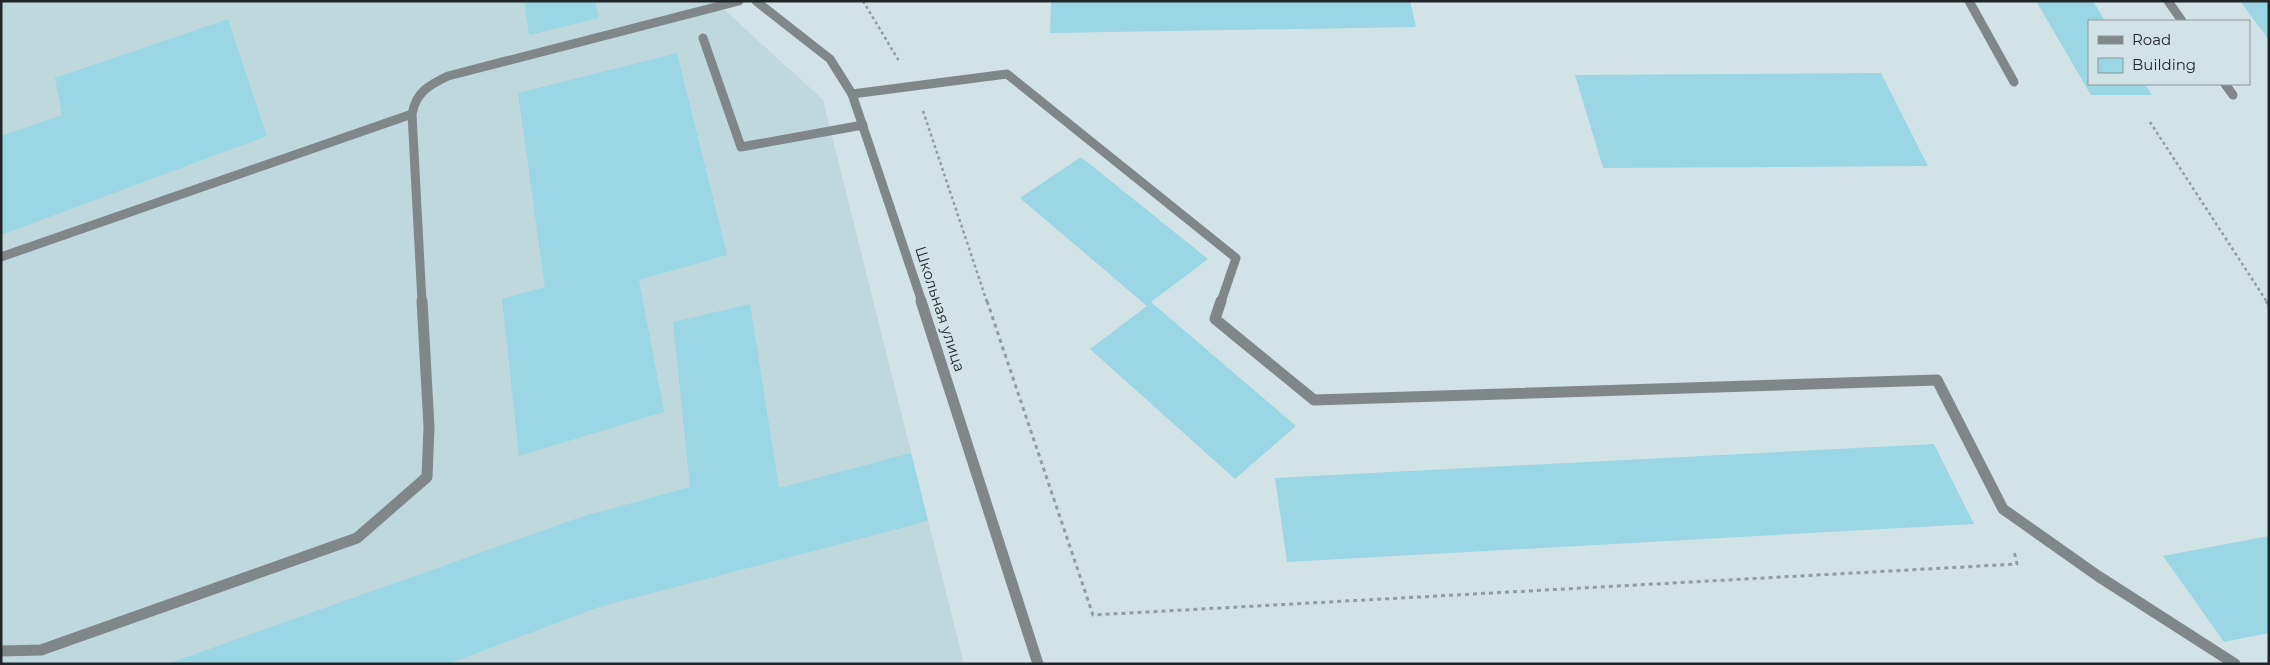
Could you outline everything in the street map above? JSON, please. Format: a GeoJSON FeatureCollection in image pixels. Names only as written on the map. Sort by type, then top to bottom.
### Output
{"type":"FeatureCollection","features":[{"type":"Feature","properties":{"kind":"street"},"geometry":{"type":"LineString","coordinates":[[1,650],[41,650],[357,538],[427,477],[429,427],[412,114],[413,102],[425,87],[448,76],[739,1]]}},
{"type":"Feature","properties":{"kind":"street","name":"Школьная улица"},"geometry":{"type":"LineString","coordinates":[[756,1],[830,59],[852,94],[924,308],[1038,664]]}},
{"type":"Feature","properties":{"kind":"street"},"geometry":{"type":"LineString","coordinates":[[1969,1],[2014,82]]}},
{"type":"Feature","properties":{"kind":"street"},"geometry":{"type":"LineString","coordinates":[[2168,1],[2181,20]]}},
{"type":"Feature","properties":{"kind":"street"},"geometry":{"type":"LineString","coordinates":[[703,38],[741,147],[863,125]]}},
{"type":"Feature","properties":{"kind":"street"},"geometry":{"type":"LineString","coordinates":[[852,94],[1007,74],[1236,258],[1215,320],[1314,400],[1937,380],[2003,509],[2098,576],[2235,664]]}},
{"type":"Feature","properties":{"kind":"street"},"geometry":{"type":"LineString","coordinates":[[2226,85],[2233,95]]}},
{"type":"Feature","properties":{"kind":"street"},"geometry":{"type":"LineString","coordinates":[[1,257],[412,114]]}},
{"type":"Feature","properties":{"kind":"path"},"geometry":{"type":"LineString","coordinates":[[863,1],[914,86],[1093,615],[2017,564],[2003,509]]}},
{"type":"Feature","properties":{"kind":"path"},"geometry":{"type":"LineString","coordinates":[[2150,122],[2269,305]]}},
{"type":"Feature","properties":{"kind":"shaded area"},"geometry":{"type":"Polygon","coordinates":[[[1,1],[715,1],[823,100],[964,664],[1,664],[1,1]]]}},
{"type":"Feature","properties":{"kind":"building"},"geometry":{"type":"Polygon","coordinates":[[[524,1],[595,1],[599,18],[529,35],[524,1]]]}},
{"type":"Feature","properties":{"kind":"building"},"geometry":{"type":"Polygon","coordinates":[[[1051,1],[1410,1],[1416,27],[1050,33],[1051,1]]]}},
{"type":"Feature","properties":{"kind":"building"},"geometry":{"type":"Polygon","coordinates":[[[2036,1],[2093,1],[2104,20],[2088,20],[2088,85],[2146,85],[2152,95],[2091,95],[2036,1]]]}},
{"type":"Feature","properties":{"kind":"building"},"geometry":{"type":"Polygon","coordinates":[[[2240,1],[2269,1],[2269,40],[2240,1]]]}},
{"type":"Feature","properties":{"kind":"building"},"geometry":{"type":"Polygon","coordinates":[[[228,19],[267,136],[1,235],[1,136],[62,115],[55,78],[228,19]]]}},
{"type":"Feature","properties":{"kind":"building"},"geometry":{"type":"Polygon","coordinates":[[[677,53],[727,255],[639,280],[664,412],[519,456],[502,299],[545,287],[518,93],[677,53]]]}},
{"type":"Feature","properties":{"kind":"building"},"geometry":{"type":"Polygon","coordinates":[[[1881,73],[1928,166],[1603,168],[1575,75],[1881,73]]]}},
{"type":"Feature","properties":{"kind":"building"},"geometry":{"type":"Polygon","coordinates":[[[1081,157],[1208,259],[1151,302],[1296,426],[1235,479],[1090,349],[1147,306],[1020,198],[1081,157]]]}},
{"type":"Feature","properties":{"kind":"building"},"geometry":{"type":"Polygon","coordinates":[[[750,304],[779,488],[911,453],[928,521],[599,607],[448,664],[167,664],[581,517],[690,487],[673,322],[750,304]]]}},
{"type":"Feature","properties":{"kind":"building"},"geometry":{"type":"Polygon","coordinates":[[[1934,444],[1974,524],[1287,562],[1275,478],[1934,444]]]}},
{"type":"Feature","properties":{"kind":"building"},"geometry":{"type":"Polygon","coordinates":[[[2269,536],[2269,633],[2224,642],[2163,556],[2269,536]]]}}]}
